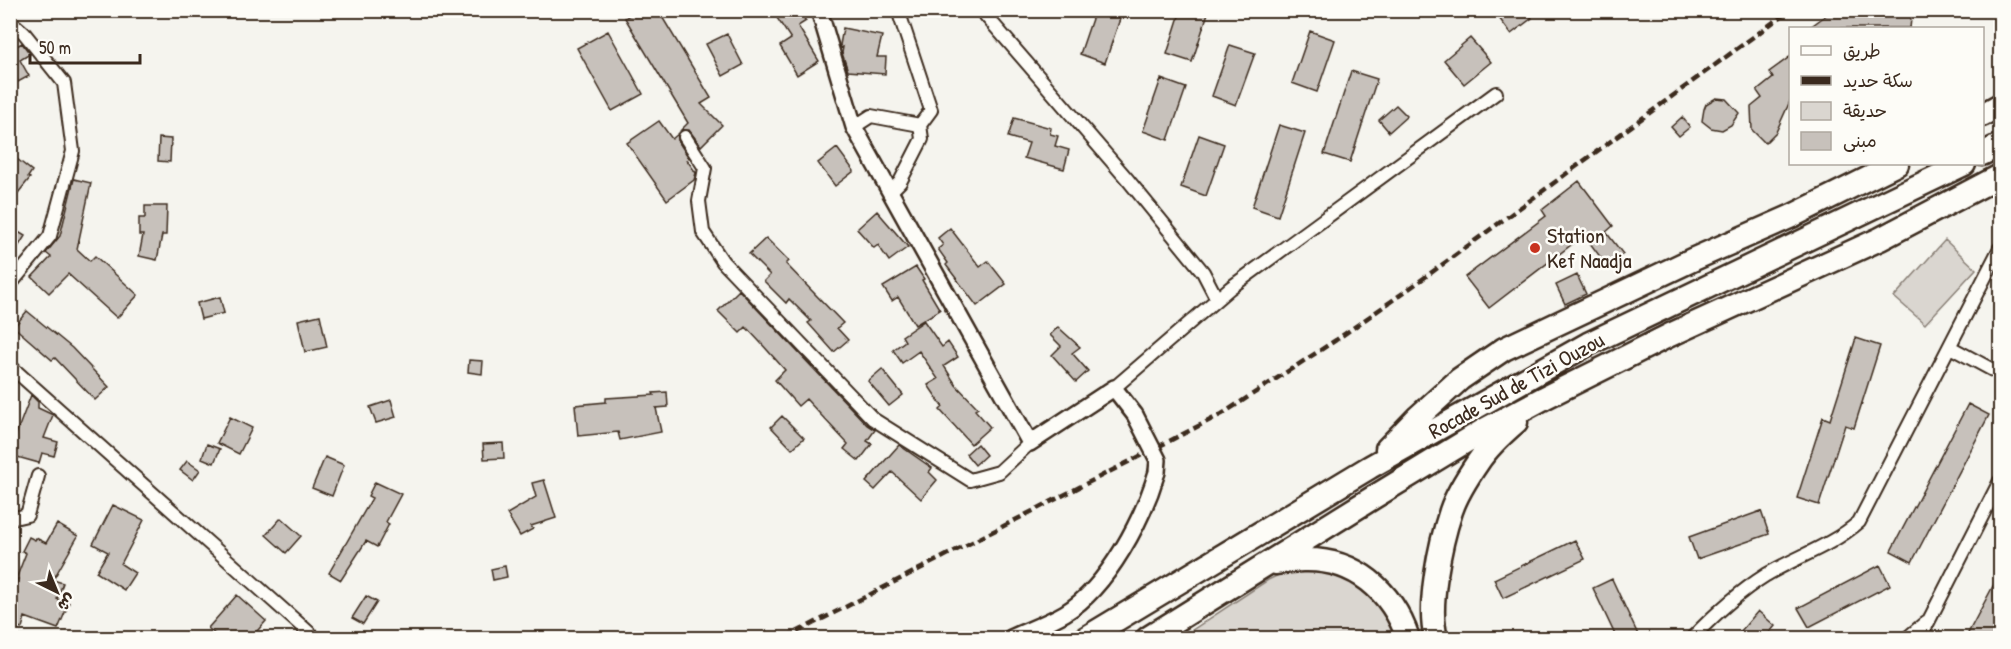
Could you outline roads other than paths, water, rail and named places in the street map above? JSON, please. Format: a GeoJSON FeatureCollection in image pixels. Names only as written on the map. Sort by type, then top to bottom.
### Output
{"type":"FeatureCollection","features":[{"type":"Feature","properties":{"kind":"highway"},"geometry":{"type":"LineString","coordinates":[[1984,114],[2001,105]]}},
{"type":"Feature","properties":{"kind":"highway"},"geometry":{"type":"LineString","coordinates":[[1984,154],[2001,145]]}},
{"type":"Feature","properties":{"kind":"highway"},"geometry":{"type":"LineString","coordinates":[[1370,467],[1418,417],[1460,379],[1504,349],[1694,259],[1792,216],[1895,165]]}},
{"type":"Feature","properties":{"kind":"highway","name":"Rocade Sud de Tizi Ouzou"},"geometry":{"type":"LineString","coordinates":[[1086,639],[1370,467],[1588,344],[1962,165]]}},
{"type":"Feature","properties":{"kind":"highway","name":"Rocade Sud de Tizi Ouzou"},"geometry":{"type":"LineString","coordinates":[[1148,639],[1476,435],[1544,398],[1670,335],[1880,239],[2001,176]]}},
{"type":"Feature","properties":{"kind":"highway"},"geometry":{"type":"LineString","coordinates":[[1436,639],[1432,625],[1435,576],[1451,510],[1478,462],[1500,436],[1544,398]]}},
{"type":"Feature","properties":{"kind":"highway"},"geometry":{"type":"LineString","coordinates":[[1267,564],[1304,560],[1323,561],[1363,575],[1382,592],[1396,610],[1408,639]]}},
{"type":"Feature","properties":{"kind":"street"},"geometry":{"type":"LineString","coordinates":[[819,10],[854,127],[1030,443]]}},
{"type":"Feature","properties":{"kind":"street"},"geometry":{"type":"LineString","coordinates":[[891,192],[900,182],[922,139],[920,125],[931,110],[898,10]]}},
{"type":"Feature","properties":{"kind":"street"},"geometry":{"type":"LineString","coordinates":[[981,10],[1136,189],[1203,272],[1217,299]]}},
{"type":"Feature","properties":{"kind":"street"},"geometry":{"type":"LineString","coordinates":[[10,21],[24,33],[64,83],[73,151],[50,236],[10,285]]}},
{"type":"Feature","properties":{"kind":"street"},"geometry":{"type":"LineString","coordinates":[[685,137],[705,168],[699,201],[703,232],[723,262],[873,418],[970,480],[999,472],[1030,443],[1114,388],[1217,299],[1496,93]]}},
{"type":"Feature","properties":{"kind":"street"},"geometry":{"type":"LineString","coordinates":[[854,127],[871,116],[920,125]]}},
{"type":"Feature","properties":{"kind":"street"},"geometry":{"type":"LineString","coordinates":[[1692,639],[1741,592],[1766,575],[1842,536],[1858,522],[2001,248]]}},
{"type":"Feature","properties":{"kind":"street"},"geometry":{"type":"LineString","coordinates":[[1950,347],[2001,374]]}},
{"type":"Feature","properties":{"kind":"street"},"geometry":{"type":"LineString","coordinates":[[10,366],[315,639]]}},
{"type":"Feature","properties":{"kind":"street"},"geometry":{"type":"LineString","coordinates":[[1011,639],[1066,612],[1088,593],[1109,570],[1138,520],[1152,490],[1158,460],[1135,415],[1114,388]]}},
{"type":"Feature","properties":{"kind":"street"},"geometry":{"type":"LineString","coordinates":[[10,519],[27,515],[38,476]]}},
{"type":"Feature","properties":{"kind":"street"},"geometry":{"type":"LineString","coordinates":[[1920,639],[2001,481]]}},
{"type":"Feature","properties":{"kind":"street"},"geometry":{"type":"LineString","coordinates":[[1907,639],[1934,615]]}},
{"type":"Feature","properties":{"kind":"railway"},"geometry":{"type":"LineString","coordinates":[[785,638],[1222,414],[1336,340],[1413,286],[1790,10]]}},
{"type":"Feature","properties":{"kind":"place","name":"Station Kef Naadja"},"geometry":{"type":"Point","coordinates":[1535,248]}}]}
